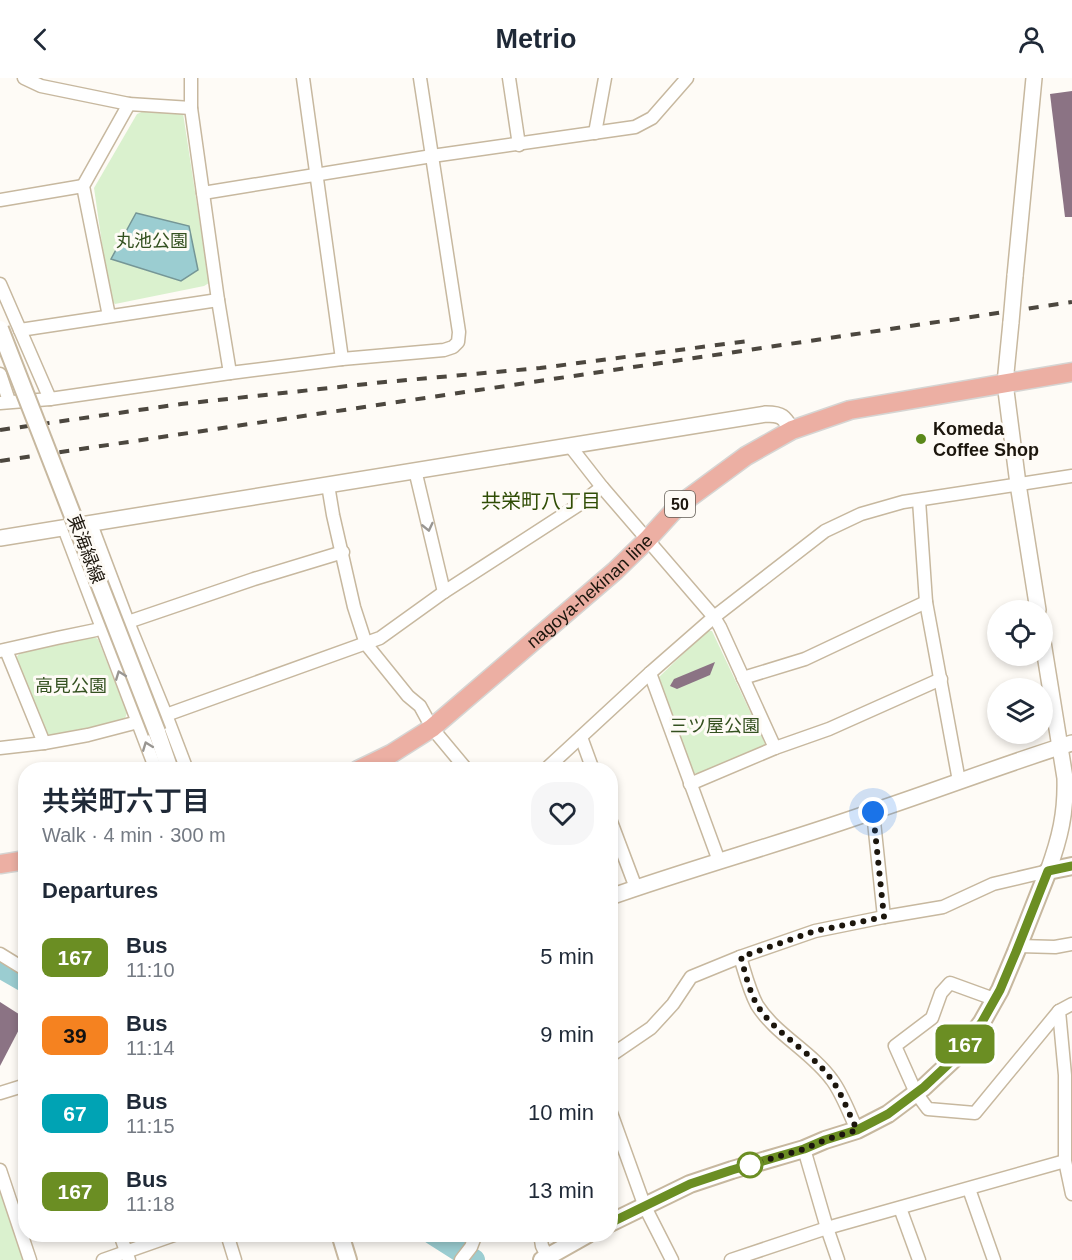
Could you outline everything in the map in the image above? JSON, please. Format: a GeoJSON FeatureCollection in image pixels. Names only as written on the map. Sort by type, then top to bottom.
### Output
{"type":"FeatureCollection","features":[{"type":"Feature","properties":{"kind":"main road","name":"東海緑線"},"geometry":{"type":"LineString","coordinates":[[0,329],[167,762]]}},
{"type":"Feature","properties":{"kind":"main road","name":"nagoya-hekinan line"},"geometry":{"type":"LineString","coordinates":[[375,762],[392,754],[432,728],[615,571],[678,506],[746,456],[792,430],[850,410],[1072,372]]}},
{"type":"Feature","properties":{"kind":"main road"},"geometry":{"type":"LineString","coordinates":[[0,864],[18,861]]}},
{"type":"Feature","properties":{"kind":"main road"},"geometry":{"type":"LineString","coordinates":[[618,1219],[690,1184],[857,1130],[888,1114],[916,1093],[955,1058],[982,1022],[1019,946],[1048,871],[1072,866]]}},
{"type":"Feature","properties":{"kind":"main road"},"geometry":{"type":"LineString","coordinates":[[342,1242],[348,1260]]}},
{"type":"Feature","properties":{"kind":"main road"},"geometry":{"type":"LineString","coordinates":[[546,1259],[575,1242]]}},
{"type":"Feature","properties":{"kind":"street"},"geometry":{"type":"LineString","coordinates":[[24,78],[41,86],[129,104],[191,108]]}},
{"type":"Feature","properties":{"kind":"street"},"geometry":{"type":"LineString","coordinates":[[191,78],[191,108],[230,373]]}},
{"type":"Feature","properties":{"kind":"street"},"geometry":{"type":"LineString","coordinates":[[303,78],[342,359]]}},
{"type":"Feature","properties":{"kind":"street"},"geometry":{"type":"LineString","coordinates":[[0,374],[5,402],[50,399],[230,373],[342,359],[444,350],[453,347],[458,342],[459,332],[420,78]]}},
{"type":"Feature","properties":{"kind":"street"},"geometry":{"type":"LineString","coordinates":[[509,78],[519,145]]}},
{"type":"Feature","properties":{"kind":"street"},"geometry":{"type":"LineString","coordinates":[[595,133],[605,78]]}},
{"type":"Feature","properties":{"kind":"street"},"geometry":{"type":"LineString","coordinates":[[203,193],[432,156],[635,127],[652,118],[687,78]]}},
{"type":"Feature","properties":{"kind":"street"},"geometry":{"type":"LineString","coordinates":[[1034,78],[1005,383],[1036,600]]}},
{"type":"Feature","properties":{"kind":"street"},"geometry":{"type":"LineString","coordinates":[[109,316],[83,186],[129,104]]}},
{"type":"Feature","properties":{"kind":"street"},"geometry":{"type":"LineString","coordinates":[[0,200],[83,186]]}},
{"type":"Feature","properties":{"kind":"street"},"geometry":{"type":"LineString","coordinates":[[0,284],[50,399]]}},
{"type":"Feature","properties":{"kind":"street"},"geometry":{"type":"LineString","coordinates":[[20,330],[218,300]]}},
{"type":"Feature","properties":{"kind":"street"},"geometry":{"type":"LineString","coordinates":[[0,538],[766,414],[778,414],[785,419],[792,430]]}},
{"type":"Feature","properties":{"kind":"street"},"geometry":{"type":"LineString","coordinates":[[570,446],[602,487],[714,617],[775,748]]}},
{"type":"Feature","properties":{"kind":"street"},"geometry":{"type":"LineString","coordinates":[[415,471],[444,592]]}},
{"type":"Feature","properties":{"kind":"street"},"geometry":{"type":"LineString","coordinates":[[554,762],[714,617],[825,531],[861,514],[903,502],[1072,476]]}},
{"type":"Feature","properties":{"kind":"street"},"geometry":{"type":"LineString","coordinates":[[328,484],[354,607],[366,644],[408,696],[420,706],[432,728],[460,762]]}},
{"type":"Feature","properties":{"kind":"street"},"geometry":{"type":"LineString","coordinates":[[166,715],[380,638],[444,592],[580,504],[602,487]]}},
{"type":"Feature","properties":{"kind":"street"},"geometry":{"type":"LineString","coordinates":[[919,500],[926,602],[959,781]]}},
{"type":"Feature","properties":{"kind":"street"},"geometry":{"type":"LineString","coordinates":[[91,524],[183,762]]}},
{"type":"Feature","properties":{"kind":"street"},"geometry":{"type":"LineString","coordinates":[[64,528],[153,762]]}},
{"type":"Feature","properties":{"kind":"street"},"geometry":{"type":"LineString","coordinates":[[44,743],[3,651],[128,622],[254,579],[343,552]]}},
{"type":"Feature","properties":{"kind":"street"},"geometry":{"type":"LineString","coordinates":[[743,678],[805,659],[926,602]]}},
{"type":"Feature","properties":{"kind":"street"},"geometry":{"type":"LineString","coordinates":[[618,1051],[651,1028],[673,1004],[692,977],[815,931],[944,907],[993,884],[1048,871],[1062,829],[1066,798],[1066,745],[1049,666]]}},
{"type":"Feature","properties":{"kind":"street"},"geometry":{"type":"LineString","coordinates":[[650,674],[719,861]]}},
{"type":"Feature","properties":{"kind":"street"},"geometry":{"type":"LineString","coordinates":[[690,784],[775,748],[829,729],[941,679]]}},
{"type":"Feature","properties":{"kind":"street"},"geometry":{"type":"LineString","coordinates":[[0,748],[88,735],[138,722]]}},
{"type":"Feature","properties":{"kind":"street"},"geometry":{"type":"LineString","coordinates":[[581,737],[589,762]]}},
{"type":"Feature","properties":{"kind":"street"},"geometry":{"type":"LineString","coordinates":[[618,894],[873,812],[1066,745]]}},
{"type":"Feature","properties":{"kind":"street"},"geometry":{"type":"LineString","coordinates":[[873,812],[884,917]]}},
{"type":"Feature","properties":{"kind":"street"},"geometry":{"type":"LineString","coordinates":[[618,840],[636,888]]}},
{"type":"Feature","properties":{"kind":"street"},"geometry":{"type":"LineString","coordinates":[[1019,946],[1055,947],[1072,944]]}},
{"type":"Feature","properties":{"kind":"street"},"geometry":{"type":"LineString","coordinates":[[0,954],[18,965]]}},
{"type":"Feature","properties":{"kind":"street"},"geometry":{"type":"LineString","coordinates":[[741,957],[758,1006],[771,1022],[832,1081],[857,1130]]}},
{"type":"Feature","properties":{"kind":"street"},"geometry":{"type":"LineString","coordinates":[[994,999],[950,982],[941,993],[932,1018],[895,1046],[916,1093],[928,1109],[975,1113],[1059,1011],[1072,1004]]}},
{"type":"Feature","properties":{"kind":"street"},"geometry":{"type":"LineString","coordinates":[[1059,1011],[1068,1075],[1065,1161],[1072,1194]]}},
{"type":"Feature","properties":{"kind":"street"},"geometry":{"type":"LineString","coordinates":[[0,1094],[18,1088]]}},
{"type":"Feature","properties":{"kind":"street"},"geometry":{"type":"LineString","coordinates":[[618,1132],[645,1207],[672,1260]]}},
{"type":"Feature","properties":{"kind":"street"},"geometry":{"type":"LineString","coordinates":[[804,1149],[838,1260]]}},
{"type":"Feature","properties":{"kind":"street"},"geometry":{"type":"LineString","coordinates":[[731,1260],[746,1257],[827,1228],[1065,1161]]}},
{"type":"Feature","properties":{"kind":"street"},"geometry":{"type":"LineString","coordinates":[[0,1170],[18,1224]]}},
{"type":"Feature","properties":{"kind":"street"},"geometry":{"type":"LineString","coordinates":[[969,1189],[994,1260]]}},
{"type":"Feature","properties":{"kind":"street"},"geometry":{"type":"LineString","coordinates":[[900,1208],[919,1260]]}},
{"type":"Feature","properties":{"kind":"street"},"geometry":{"type":"LineString","coordinates":[[24,1242],[30,1260]]}},
{"type":"Feature","properties":{"kind":"street"},"geometry":{"type":"LineString","coordinates":[[103,1260],[128,1256],[159,1242]]}},
{"type":"Feature","properties":{"kind":"street"},"geometry":{"type":"LineString","coordinates":[[229,1242],[235,1260]]}},
{"type":"Feature","properties":{"kind":"street"},"geometry":{"type":"LineString","coordinates":[[461,1260],[470,1242]]}},
{"type":"Feature","properties":{"kind":"street"},"geometry":{"type":"LineString","coordinates":[[542,1242],[546,1259]]}},
{"type":"Feature","properties":{"kind":"green space","name":"丸池公園"},"geometry":{"type":"Polygon","coordinates":[[[144,111],[183,113],[209,283],[204,286],[115,304],[110,299],[94,188],[137,114],[144,111]]]}},
{"type":"Feature","properties":{"kind":"green space","name":"三ツ屋公園"},"geometry":{"type":"Polygon","coordinates":[[[707,631],[712,631],[765,743],[763,749],[698,774],[691,772],[659,677],[707,631]]]}},
{"type":"Feature","properties":{"kind":"green space","name":"高見公園"},"geometry":{"type":"Polygon","coordinates":[[[92,636],[98,639],[127,713],[124,721],[51,735],[45,734],[15,659],[20,653],[92,636]]]}},
{"type":"Feature","properties":{"kind":"green space"},"geometry":{"type":"Polygon","coordinates":[[[0,1183],[25,1260],[0,1260],[0,1183]]]}},
{"type":"Feature","properties":{"kind":"water"},"geometry":{"type":"Polygon","coordinates":[[[136,213],[189,226],[198,270],[181,281],[111,259],[136,213]]]}},
{"type":"Feature","properties":{"kind":"building"},"geometry":{"type":"Polygon","coordinates":[[[1072,91],[1072,217],[1065,217],[1050,94],[1072,91]]]}},
{"type":"Feature","properties":{"kind":"building"},"geometry":{"type":"Polygon","coordinates":[[[715,662],[710,675],[677,689],[670,686],[674,679],[715,662]]]}},
{"type":"Feature","properties":{"kind":"building"},"geometry":{"type":"Polygon","coordinates":[[[0,1002],[18,1014],[18,1031],[0,1066],[0,1002]]]}},
{"type":"Feature","properties":{"kind":"waterway"},"geometry":{"type":"LineString","coordinates":[[0,967],[18,977]]}},
{"type":"Feature","properties":{"kind":"waterway"},"geometry":{"type":"LineString","coordinates":[[446,1242],[474,1260]]}},
{"type":"Feature","properties":{"kind":"railway"},"geometry":{"type":"LineString","coordinates":[[0,461],[1072,302]]}},
{"type":"Feature","properties":{"kind":"railway"},"geometry":{"type":"LineString","coordinates":[[0,430],[181,404],[540,368],[748,341]]}},
{"type":"Feature","properties":{"kind":"bus line","name":"167"},"geometry":{"type":"LineString","coordinates":[[618,1219],[690,1184],[857,1130],[888,1114],[924,1087],[955,1058],[982,1022],[1000,990],[1048,871],[1072,866]]}},
{"type":"Feature","properties":{"kind":"place","name":"Komeda Coffee Shop"},"geometry":{"type":"Point","coordinates":[921,439]}},
{"type":"Feature","properties":{"kind":"district","name":"共栄町八丁目"},"geometry":{"type":"Point","coordinates":[541,501]}},
{"type":"Feature","properties":{"kind":"route"},"geometry":{"type":"LineString","coordinates":[[750,1165],[857,1130],[832,1081],[816,1063],[771,1022],[758,1006],[741,957],[815,931],[884,917],[873,812]]}}]}
